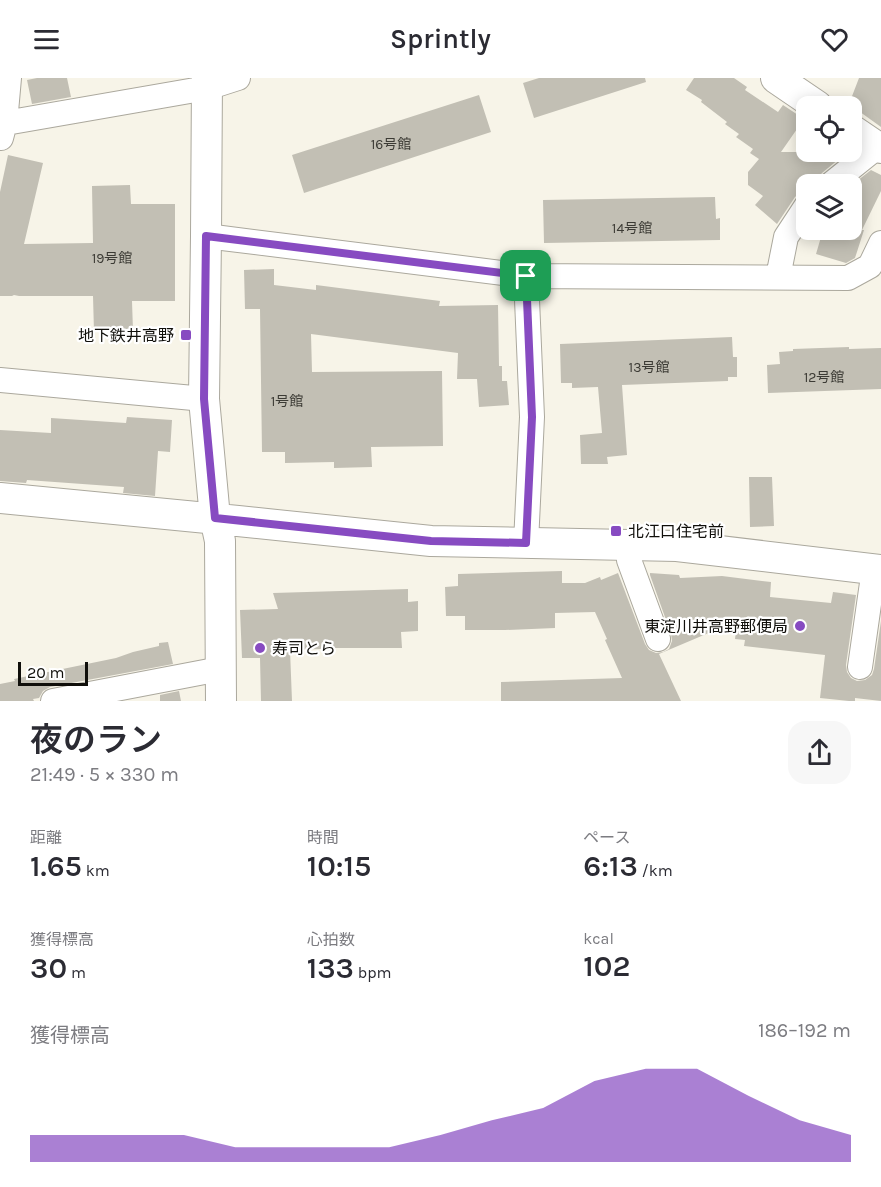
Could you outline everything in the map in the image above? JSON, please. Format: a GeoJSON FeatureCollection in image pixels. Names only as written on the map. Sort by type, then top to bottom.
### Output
{"type":"FeatureCollection","features":[{"type":"Feature","properties":{"kind":"street"},"geometry":{"type":"LineString","coordinates":[[9,78],[2,129],[238,78]]}},
{"type":"Feature","properties":{"kind":"street"},"geometry":{"type":"LineString","coordinates":[[776,78],[802,96]]}},
{"type":"Feature","properties":{"kind":"street"},"geometry":{"type":"LineString","coordinates":[[207,83],[204,399],[215,518],[220,541],[221,701]]}},
{"type":"Feature","properties":{"kind":"street"},"geometry":{"type":"LineString","coordinates":[[844,174],[879,148],[862,137]]}},
{"type":"Feature","properties":{"kind":"street"},"geometry":{"type":"LineString","coordinates":[[778,278],[786,237],[796,222]]}},
{"type":"Feature","properties":{"kind":"street"},"geometry":{"type":"LineString","coordinates":[[206,236],[526,276],[848,278],[870,266],[881,243]]}},
{"type":"Feature","properties":{"kind":"street"},"geometry":{"type":"LineString","coordinates":[[526,276],[532,417],[526,543]]}},
{"type":"Feature","properties":{"kind":"street"},"geometry":{"type":"LineString","coordinates":[[0,380],[204,399]]}},
{"type":"Feature","properties":{"kind":"street"},"geometry":{"type":"LineString","coordinates":[[0,498],[431,541],[677,546],[878,569],[860,667]]}},
{"type":"Feature","properties":{"kind":"street"},"geometry":{"type":"LineString","coordinates":[[627,544],[629,561],[658,639]]}},
{"type":"Feature","properties":{"kind":"street"},"geometry":{"type":"LineString","coordinates":[[53,701],[220,669]]}},
{"type":"Feature","properties":{"kind":"building"},"geometry":{"type":"Polygon","coordinates":[[[67,78],[71,97],[32,104],[27,80],[67,78]]]}},
{"type":"Feature","properties":{"kind":"building"},"geometry":{"type":"Polygon","coordinates":[[[539,78],[645,78],[646,82],[534,118],[523,83],[539,78]]]}},
{"type":"Feature","properties":{"kind":"building"},"geometry":{"type":"Polygon","coordinates":[[[694,78],[734,78],[747,87],[745,90],[778,112],[783,105],[796,114],[796,130],[781,152],[796,152],[796,162],[835,162],[821,174],[796,174],[796,196],[777,224],[755,205],[763,196],[748,185],[748,172],[759,159],[750,153],[753,149],[736,137],[739,134],[725,124],[727,122],[701,102],[702,100],[686,90],[694,78]]]}},
{"type":"Feature","properties":{"kind":"building"},"geometry":{"type":"Polygon","coordinates":[[[859,78],[881,78],[881,127],[862,113],[862,96],[852,96],[859,78]]]}},
{"type":"Feature","properties":{"kind":"building"},"geometry":{"type":"Polygon","coordinates":[[[479,95],[491,132],[304,193],[292,155],[479,95]]]}},
{"type":"Feature","properties":{"kind":"building"},"geometry":{"type":"Polygon","coordinates":[[[8,155],[43,163],[24,244],[93,243],[92,186],[130,185],[131,204],[175,204],[175,301],[132,301],[133,331],[94,332],[93,296],[0,296],[0,192],[8,155]]]}},
{"type":"Feature","properties":{"kind":"building"},"geometry":{"type":"Polygon","coordinates":[[[871,170],[881,175],[881,191],[862,230],[862,177],[871,170]]]}},
{"type":"Feature","properties":{"kind":"building"},"geometry":{"type":"Polygon","coordinates":[[[715,197],[716,219],[720,218],[720,240],[544,243],[543,200],[715,197]]]}},
{"type":"Feature","properties":{"kind":"building"},"geometry":{"type":"Polygon","coordinates":[[[820,240],[861,240],[855,258],[846,263],[816,254],[820,240]]]}},
{"type":"Feature","properties":{"kind":"building"},"geometry":{"type":"Polygon","coordinates":[[[274,269],[274,285],[316,290],[316,285],[440,301],[439,306],[498,305],[499,366],[502,366],[502,381],[507,381],[509,405],[479,407],[477,379],[457,379],[458,353],[311,334],[312,372],[442,371],[443,446],[371,447],[372,467],[334,468],[334,462],[285,463],[285,452],[262,452],[260,309],[245,309],[244,270],[274,269]]]}},
{"type":"Feature","properties":{"kind":"building"},"geometry":{"type":"Polygon","coordinates":[[[732,337],[733,357],[737,357],[737,377],[728,377],[728,381],[622,385],[627,455],[607,457],[608,464],[581,464],[580,435],[602,433],[598,387],[572,388],[572,383],[561,383],[560,344],[732,337]]]}},
{"type":"Feature","properties":{"kind":"building"},"geometry":{"type":"Polygon","coordinates":[[[849,347],[849,349],[881,348],[881,389],[768,393],[767,365],[780,364],[779,352],[793,351],[793,349],[849,347]]]}},
{"type":"Feature","properties":{"kind":"building"},"geometry":{"type":"Polygon","coordinates":[[[127,417],[172,420],[170,452],[158,451],[155,496],[123,493],[124,487],[27,480],[26,483],[0,481],[0,430],[51,433],[51,418],[126,423],[127,417]]]}},
{"type":"Feature","properties":{"kind":"building"},"geometry":{"type":"Polygon","coordinates":[[[749,477],[772,477],[774,526],[750,527],[749,477]]]}},
{"type":"Feature","properties":{"kind":"building"},"geometry":{"type":"Polygon","coordinates":[[[562,571],[562,583],[585,583],[618,573],[645,644],[649,650],[656,653],[669,649],[672,641],[650,573],[679,575],[680,578],[722,576],[771,582],[770,597],[831,603],[833,592],[856,595],[846,665],[847,672],[857,681],[865,680],[872,675],[881,621],[881,701],[820,698],[825,655],[744,646],[745,640],[735,639],[737,621],[659,654],[681,701],[501,701],[501,682],[622,678],[595,612],[555,613],[555,628],[505,630],[465,630],[465,616],[446,616],[445,587],[458,586],[458,574],[562,571]]]}},
{"type":"Feature","properties":{"kind":"building"},"geometry":{"type":"Polygon","coordinates":[[[408,589],[408,602],[418,601],[418,631],[401,632],[402,648],[290,650],[292,701],[261,701],[260,658],[242,658],[240,610],[278,609],[273,593],[408,589]]]}},
{"type":"Feature","properties":{"kind":"building"},"geometry":{"type":"Polygon","coordinates":[[[168,642],[173,664],[50,687],[43,691],[39,698],[33,699],[34,701],[0,701],[0,684],[15,681],[14,679],[116,658],[168,642]]]}},
{"type":"Feature","properties":{"kind":"building"},"geometry":{"type":"Polygon","coordinates":[[[179,691],[181,701],[160,701],[160,695],[179,691]]]}},
{"type":"Feature","properties":{"kind":"place","name":"地下鉄井高野"},"geometry":{"type":"Point","coordinates":[186,335]}},
{"type":"Feature","properties":{"kind":"place","name":"北江口住宅前"},"geometry":{"type":"Point","coordinates":[616,531]}},
{"type":"Feature","properties":{"kind":"place","name":"東淀川井高野郵便局"},"geometry":{"type":"Point","coordinates":[800,626]}},
{"type":"Feature","properties":{"kind":"place","name":"寿司とら"},"geometry":{"type":"Point","coordinates":[260,648]}},
{"type":"Feature","properties":{"kind":"route"},"geometry":{"type":"LineString","coordinates":[[206,236],[526,276],[532,417],[526,543],[431,541],[215,518],[204,399],[206,236]]}}]}
